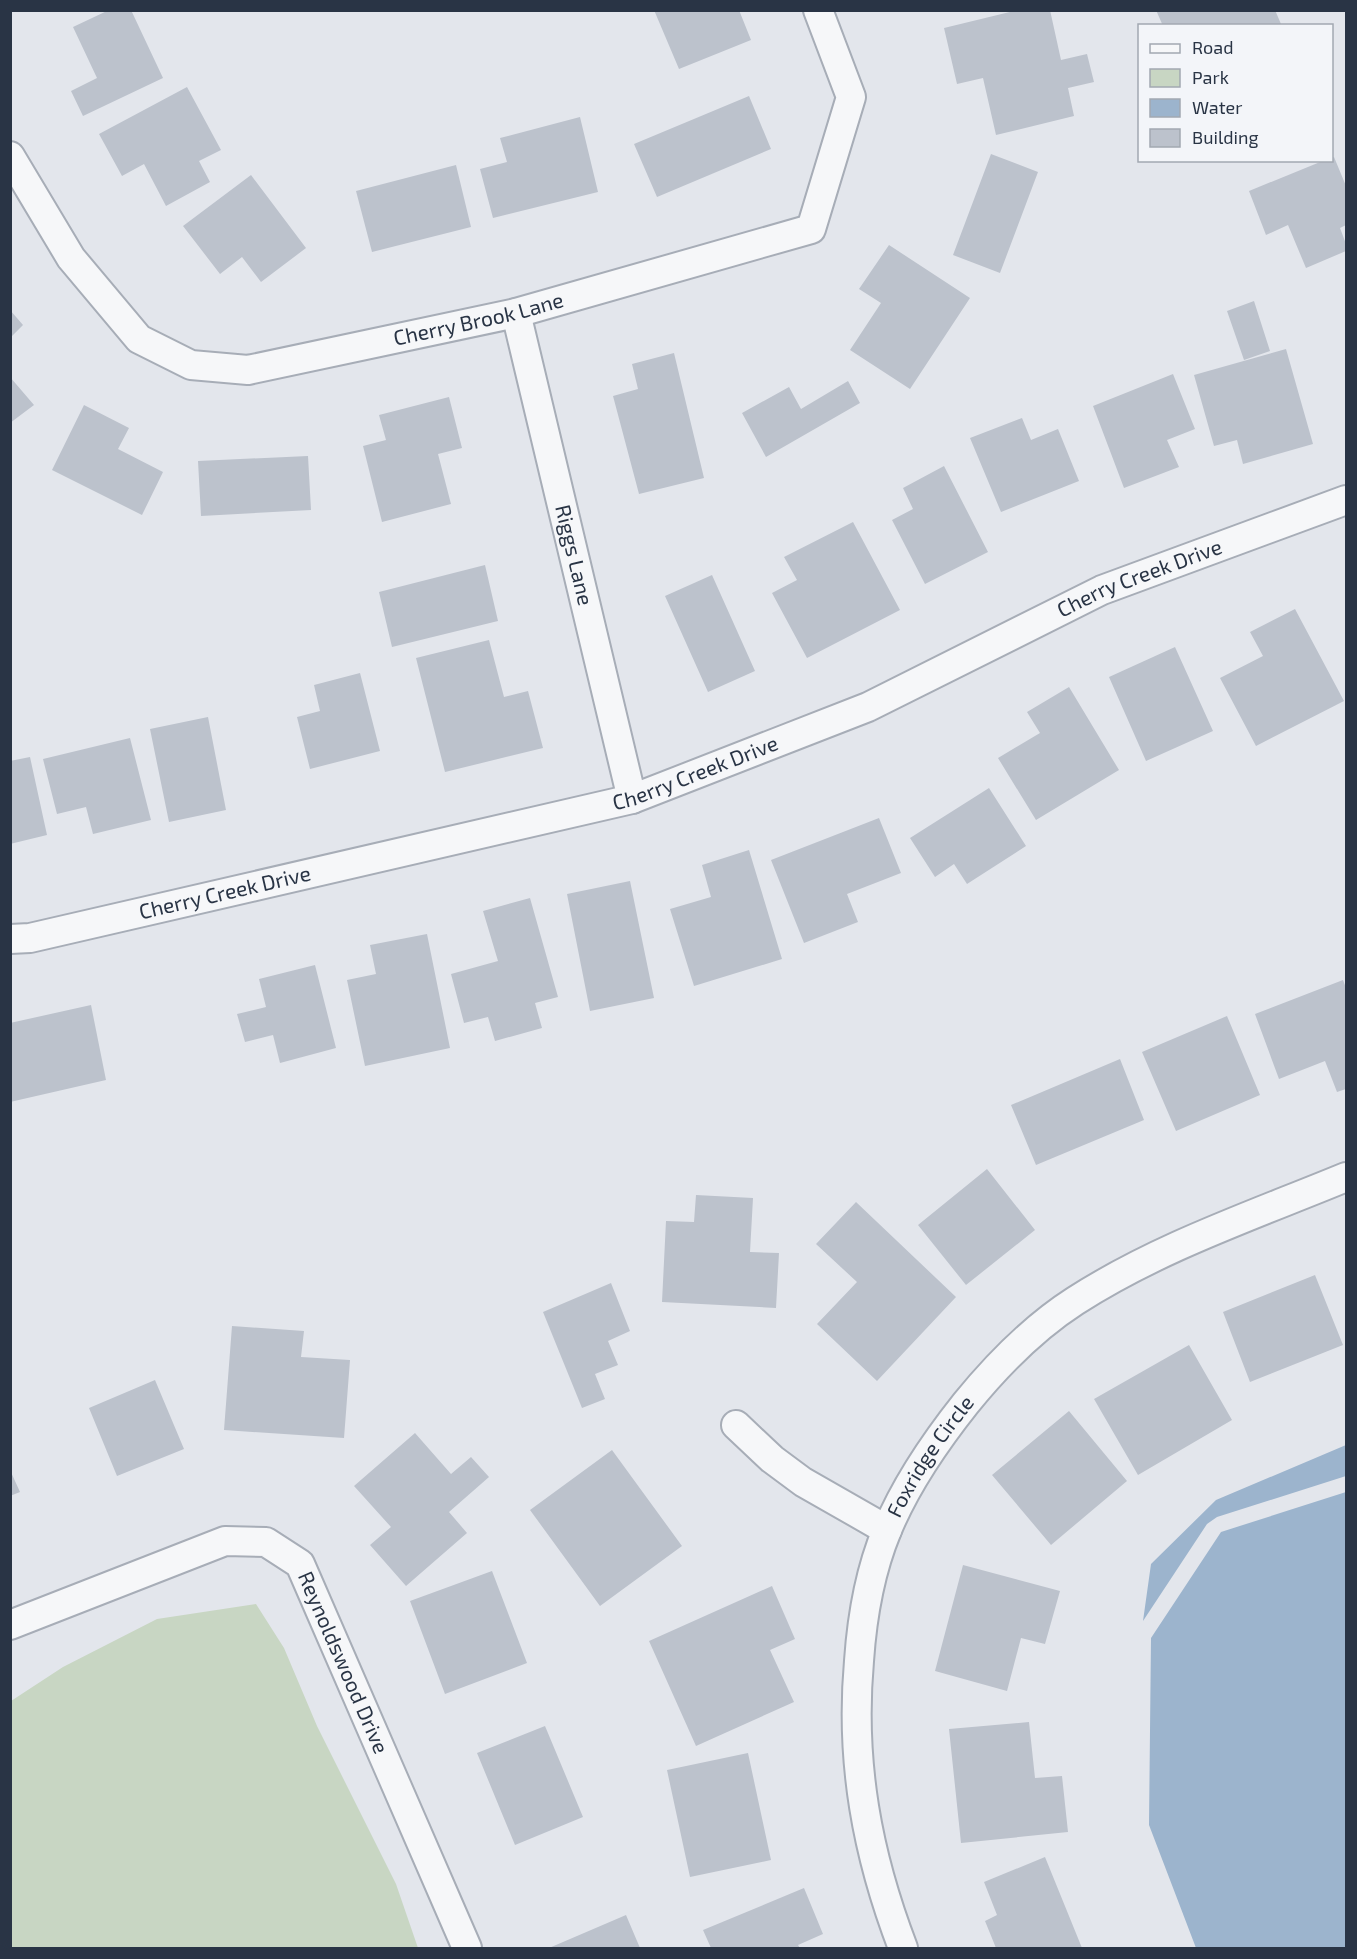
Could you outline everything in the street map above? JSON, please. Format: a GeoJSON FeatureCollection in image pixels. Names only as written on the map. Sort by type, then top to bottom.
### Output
{"type":"FeatureCollection","features":[{"type":"Feature","properties":{"kind":"street","name":"Cherry Brook Lane"},"geometry":{"type":"LineString","coordinates":[[10,156],[70,258],[139,339],[191,365],[248,370],[516,312],[811,229],[851,97],[818,10]]}},
{"type":"Feature","properties":{"kind":"street","name":"Riggs Lane"},"geometry":{"type":"LineString","coordinates":[[516,312],[632,799]]}},
{"type":"Feature","properties":{"kind":"street","name":"Cherry Creek Drive"},"geometry":{"type":"LineString","coordinates":[[10,939],[30,938],[632,799],[868,707],[1102,590],[1347,500]]}},
{"type":"Feature","properties":{"kind":"street","name":"Foxridge Circle"},"geometry":{"type":"LineString","coordinates":[[903,1948],[886,1906],[861,1793],[856,1741],[857,1685],[862,1625],[873,1574],[887,1530],[916,1472],[951,1422],[985,1380],[1035,1330],[1073,1302],[1121,1273],[1164,1251],[1347,1177]]}},
{"type":"Feature","properties":{"kind":"street"},"geometry":{"type":"LineString","coordinates":[[736,1425],[772,1459],[803,1482],[887,1530]]}},
{"type":"Feature","properties":{"kind":"street","name":"Reynoldswood Drive"},"geometry":{"type":"LineString","coordinates":[[10,1625],[225,1542],[266,1542],[300,1564],[467,1948]]}},
{"type":"Feature","properties":{"kind":"green space"},"geometry":{"type":"Polygon","coordinates":[[[256,1604],[284,1648],[317,1726],[396,1884],[418,1948],[11,1948],[11,1701],[63,1667],[157,1619],[256,1604]]]}},
{"type":"Feature","properties":{"kind":"water"},"geometry":{"type":"Polygon","coordinates":[[[1346,1445],[1346,1476],[1217,1517],[1207,1524],[1143,1621],[1151,1564],[1216,1500],[1346,1445]]]}},
{"type":"Feature","properties":{"kind":"water"},"geometry":{"type":"Polygon","coordinates":[[[1346,1492],[1346,1948],[1196,1948],[1149,1825],[1151,1638],[1221,1532],[1346,1492]]]}},
{"type":"Feature","properties":{"kind":"building"},"geometry":{"type":"Polygon","coordinates":[[[109,10],[131,10],[163,78],[83,116],[71,91],[97,78],[73,27],[109,10]]]}},
{"type":"Feature","properties":{"kind":"building"},"geometry":{"type":"Polygon","coordinates":[[[654,10],[739,10],[751,40],[679,69],[654,10]]]}},
{"type":"Feature","properties":{"kind":"building"},"geometry":{"type":"Polygon","coordinates":[[[1018,10],[1050,10],[1061,60],[1087,54],[1094,82],[1068,88],[1074,116],[996,135],[983,78],[957,84],[944,28],[1018,10]]]}},
{"type":"Feature","properties":{"kind":"building"},"geometry":{"type":"Polygon","coordinates":[[[1156,10],[1275,10],[1281,24],[1162,24],[1156,10]]]}},
{"type":"Feature","properties":{"kind":"building"},"geometry":{"type":"Polygon","coordinates":[[[187,87],[221,150],[199,161],[210,182],[166,206],[144,164],[122,176],[99,134],[187,87]]]}},
{"type":"Feature","properties":{"kind":"building"},"geometry":{"type":"Polygon","coordinates":[[[749,96],[771,149],[657,197],[634,144],[749,96]]]}},
{"type":"Feature","properties":{"kind":"building"},"geometry":{"type":"Polygon","coordinates":[[[580,117],[598,192],[493,218],[480,169],[507,162],[500,138],[580,117]]]}},
{"type":"Feature","properties":{"kind":"building"},"geometry":{"type":"Polygon","coordinates":[[[991,154],[1038,172],[1000,273],[953,255],[991,154]]]}},
{"type":"Feature","properties":{"kind":"building"},"geometry":{"type":"Polygon","coordinates":[[[1333,158],[1346,186],[1346,225],[1340,228],[1346,251],[1306,268],[1288,225],[1266,235],[1249,191],[1320,162],[1333,162],[1333,158]]]}},
{"type":"Feature","properties":{"kind":"building"},"geometry":{"type":"Polygon","coordinates":[[[456,165],[471,227],[372,252],[356,191],[456,165]]]}},
{"type":"Feature","properties":{"kind":"building"},"geometry":{"type":"Polygon","coordinates":[[[251,175],[306,248],[261,282],[242,257],[220,274],[183,226],[251,175]]]}},
{"type":"Feature","properties":{"kind":"building"},"geometry":{"type":"Polygon","coordinates":[[[889,245],[970,298],[910,389],[850,350],[881,303],[859,289],[889,245]]]}},
{"type":"Feature","properties":{"kind":"building"},"geometry":{"type":"Polygon","coordinates":[[[1254,301],[1270,351],[1244,360],[1227,311],[1254,301]]]}},
{"type":"Feature","properties":{"kind":"building"},"geometry":{"type":"Polygon","coordinates":[[[10,310],[23,325],[10,338],[10,310]]]}},
{"type":"Feature","properties":{"kind":"building"},"geometry":{"type":"Polygon","coordinates":[[[1286,349],[1313,444],[1243,464],[1237,440],[1214,446],[1194,375],[1286,349]]]}},
{"type":"Feature","properties":{"kind":"building"},"geometry":{"type":"Polygon","coordinates":[[[674,353],[704,478],[639,494],[613,396],[638,389],[632,364],[674,353]]]}},
{"type":"Feature","properties":{"kind":"building"},"geometry":{"type":"Polygon","coordinates":[[[1173,374],[1195,429],[1167,440],[1179,467],[1124,488],[1093,406],[1173,374]]]}},
{"type":"Feature","properties":{"kind":"building"},"geometry":{"type":"Polygon","coordinates":[[[10,377],[34,405],[10,423],[10,377]]]}},
{"type":"Feature","properties":{"kind":"building"},"geometry":{"type":"Polygon","coordinates":[[[848,381],[860,403],[766,457],[742,413],[789,387],[801,409],[848,381]]]}},
{"type":"Feature","properties":{"kind":"building"},"geometry":{"type":"Polygon","coordinates":[[[449,397],[462,448],[438,454],[451,504],[382,522],[363,446],[386,440],[379,415],[449,397]]]}},
{"type":"Feature","properties":{"kind":"building"},"geometry":{"type":"Polygon","coordinates":[[[84,405],[129,428],[118,449],[163,472],[142,515],[52,470],[84,405]]]}},
{"type":"Feature","properties":{"kind":"building"},"geometry":{"type":"Polygon","coordinates":[[[1022,418],[1031,440],[1058,429],[1079,481],[1001,512],[970,438],[1022,418]]]}},
{"type":"Feature","properties":{"kind":"building"},"geometry":{"type":"Polygon","coordinates":[[[308,456],[311,510],[201,516],[198,461],[308,456]]]}},
{"type":"Feature","properties":{"kind":"building"},"geometry":{"type":"Polygon","coordinates":[[[944,466],[988,552],[925,584],[892,520],[913,509],[903,488],[944,466]]]}},
{"type":"Feature","properties":{"kind":"building"},"geometry":{"type":"Polygon","coordinates":[[[853,522],[900,610],[807,658],[772,593],[797,580],[784,557],[853,522]]]}},
{"type":"Feature","properties":{"kind":"building"},"geometry":{"type":"Polygon","coordinates":[[[485,565],[498,621],[392,647],[379,592],[485,565]]]}},
{"type":"Feature","properties":{"kind":"building"},"geometry":{"type":"Polygon","coordinates":[[[712,575],[755,671],[708,692],[665,596],[712,575]]]}},
{"type":"Feature","properties":{"kind":"building"},"geometry":{"type":"Polygon","coordinates":[[[1295,609],[1344,701],[1256,746],[1220,678],[1263,656],[1250,632],[1295,609]]]}},
{"type":"Feature","properties":{"kind":"building"},"geometry":{"type":"Polygon","coordinates":[[[489,640],[504,697],[528,691],[543,748],[445,772],[416,658],[489,640]]]}},
{"type":"Feature","properties":{"kind":"building"},"geometry":{"type":"Polygon","coordinates":[[[1175,647],[1213,731],[1146,761],[1109,677],[1175,647]]]}},
{"type":"Feature","properties":{"kind":"building"},"geometry":{"type":"Polygon","coordinates":[[[360,673],[380,751],[310,769],[297,717],[320,711],[314,685],[360,673]]]}},
{"type":"Feature","properties":{"kind":"building"},"geometry":{"type":"Polygon","coordinates":[[[1069,687],[1119,770],[1036,820],[998,758],[1040,733],[1027,712],[1069,687]]]}},
{"type":"Feature","properties":{"kind":"building"},"geometry":{"type":"Polygon","coordinates":[[[208,717],[226,810],[169,822],[150,729],[208,717]]]}},
{"type":"Feature","properties":{"kind":"building"},"geometry":{"type":"Polygon","coordinates":[[[130,738],[151,820],[93,834],[86,807],[57,814],[43,759],[130,738]]]}},
{"type":"Feature","properties":{"kind":"building"},"geometry":{"type":"Polygon","coordinates":[[[30,757],[47,835],[10,844],[10,761],[30,757]]]}},
{"type":"Feature","properties":{"kind":"building"},"geometry":{"type":"Polygon","coordinates":[[[989,788],[1026,846],[967,884],[954,864],[935,877],[910,838],[989,788]]]}},
{"type":"Feature","properties":{"kind":"building"},"geometry":{"type":"Polygon","coordinates":[[[879,818],[901,873],[847,894],[858,922],[804,943],[771,860],[879,818]]]}},
{"type":"Feature","properties":{"kind":"building"},"geometry":{"type":"Polygon","coordinates":[[[749,850],[782,959],[694,986],[670,909],[711,897],[702,865],[749,850]]]}},
{"type":"Feature","properties":{"kind":"building"},"geometry":{"type":"Polygon","coordinates":[[[630,881],[654,998],[590,1011],[567,894],[630,881]]]}},
{"type":"Feature","properties":{"kind":"building"},"geometry":{"type":"Polygon","coordinates":[[[530,898],[558,997],[535,1003],[542,1028],[495,1041],[488,1017],[464,1023],[451,974],[498,961],[483,911],[530,898]]]}},
{"type":"Feature","properties":{"kind":"building"},"geometry":{"type":"Polygon","coordinates":[[[427,934],[450,1048],[365,1066],[347,980],[376,974],[370,945],[427,934]]]}},
{"type":"Feature","properties":{"kind":"building"},"geometry":{"type":"Polygon","coordinates":[[[315,965],[336,1048],[280,1063],[273,1035],[245,1042],[237,1014],[266,1007],[259,979],[315,965]]]}},
{"type":"Feature","properties":{"kind":"building"},"geometry":{"type":"Polygon","coordinates":[[[1343,980],[1346,988],[1346,1089],[1337,1092],[1325,1061],[1279,1079],[1255,1014],[1343,980]]]}},
{"type":"Feature","properties":{"kind":"building"},"geometry":{"type":"Polygon","coordinates":[[[91,1005],[106,1080],[10,1102],[10,1023],[91,1005]]]}},
{"type":"Feature","properties":{"kind":"building"},"geometry":{"type":"Polygon","coordinates":[[[1227,1016],[1260,1095],[1176,1131],[1142,1052],[1227,1016]]]}},
{"type":"Feature","properties":{"kind":"building"},"geometry":{"type":"Polygon","coordinates":[[[1120,1059],[1144,1120],[1036,1165],[1011,1105],[1120,1059]]]}},
{"type":"Feature","properties":{"kind":"building"},"geometry":{"type":"Polygon","coordinates":[[[987,1169],[1035,1230],[966,1285],[918,1225],[987,1169]]]}},
{"type":"Feature","properties":{"kind":"building"},"geometry":{"type":"Polygon","coordinates":[[[696,1195],[753,1198],[750,1252],[779,1253],[776,1308],[662,1302],[666,1221],[694,1222],[696,1195]]]}},
{"type":"Feature","properties":{"kind":"building"},"geometry":{"type":"Polygon","coordinates":[[[856,1202],[956,1297],[877,1381],[817,1324],[857,1282],[816,1244],[856,1202]]]}},
{"type":"Feature","properties":{"kind":"building"},"geometry":{"type":"Polygon","coordinates":[[[1315,1275],[1343,1345],[1250,1382],[1223,1312],[1315,1275]]]}},
{"type":"Feature","properties":{"kind":"building"},"geometry":{"type":"Polygon","coordinates":[[[611,1283],[630,1331],[608,1341],[618,1365],[595,1374],[605,1399],[582,1408],[543,1312],[611,1283]]]}},
{"type":"Feature","properties":{"kind":"building"},"geometry":{"type":"Polygon","coordinates":[[[232,1326],[304,1331],[301,1357],[350,1360],[344,1438],[224,1430],[232,1326]]]}},
{"type":"Feature","properties":{"kind":"building"},"geometry":{"type":"Polygon","coordinates":[[[1189,1345],[1232,1420],[1138,1475],[1094,1399],[1189,1345]]]}},
{"type":"Feature","properties":{"kind":"building"},"geometry":{"type":"Polygon","coordinates":[[[155,1380],[184,1449],[117,1476],[89,1408],[155,1380]]]}},
{"type":"Feature","properties":{"kind":"building"},"geometry":{"type":"Polygon","coordinates":[[[1069,1411],[1127,1481],[1051,1545],[992,1475],[1069,1411]]]}},
{"type":"Feature","properties":{"kind":"building"},"geometry":{"type":"Polygon","coordinates":[[[415,1433],[451,1474],[471,1457],[489,1477],[449,1512],[467,1533],[406,1586],[370,1545],[391,1527],[354,1486],[415,1433]]]}},
{"type":"Feature","properties":{"kind":"building"},"geometry":{"type":"Polygon","coordinates":[[[612,1450],[682,1546],[600,1606],[530,1510],[612,1450]]]}},
{"type":"Feature","properties":{"kind":"building"},"geometry":{"type":"Polygon","coordinates":[[[10,1470],[20,1492],[10,1496],[10,1470]]]}},
{"type":"Feature","properties":{"kind":"building"},"geometry":{"type":"Polygon","coordinates":[[[963,1565],[1060,1591],[1045,1644],[1021,1638],[1007,1691],[935,1671],[963,1565]]]}},
{"type":"Feature","properties":{"kind":"building"},"geometry":{"type":"Polygon","coordinates":[[[492,1571],[527,1663],[445,1694],[410,1601],[492,1571]]]}},
{"type":"Feature","properties":{"kind":"building"},"geometry":{"type":"Polygon","coordinates":[[[772,1586],[795,1639],[770,1650],[794,1702],[696,1746],[649,1641],[772,1586]]]}},
{"type":"Feature","properties":{"kind":"building"},"geometry":{"type":"Polygon","coordinates":[[[1029,1722],[1035,1778],[1062,1776],[1068,1832],[961,1843],[949,1729],[1029,1722]]]}},
{"type":"Feature","properties":{"kind":"building"},"geometry":{"type":"Polygon","coordinates":[[[545,1726],[583,1817],[515,1845],[477,1753],[545,1726]]]}},
{"type":"Feature","properties":{"kind":"building"},"geometry":{"type":"Polygon","coordinates":[[[748,1753],[771,1860],[690,1877],[667,1770],[748,1753]]]}},
{"type":"Feature","properties":{"kind":"building"},"geometry":{"type":"Polygon","coordinates":[[[1045,1857],[1082,1948],[996,1948],[985,1921],[997,1915],[984,1882],[1045,1857]]]}},
{"type":"Feature","properties":{"kind":"building"},"geometry":{"type":"Polygon","coordinates":[[[804,1888],[823,1934],[798,1945],[800,1948],[711,1948],[703,1930],[804,1888]]]}},
{"type":"Feature","properties":{"kind":"building"},"geometry":{"type":"Polygon","coordinates":[[[626,1915],[640,1948],[549,1948],[626,1915]]]}}]}
